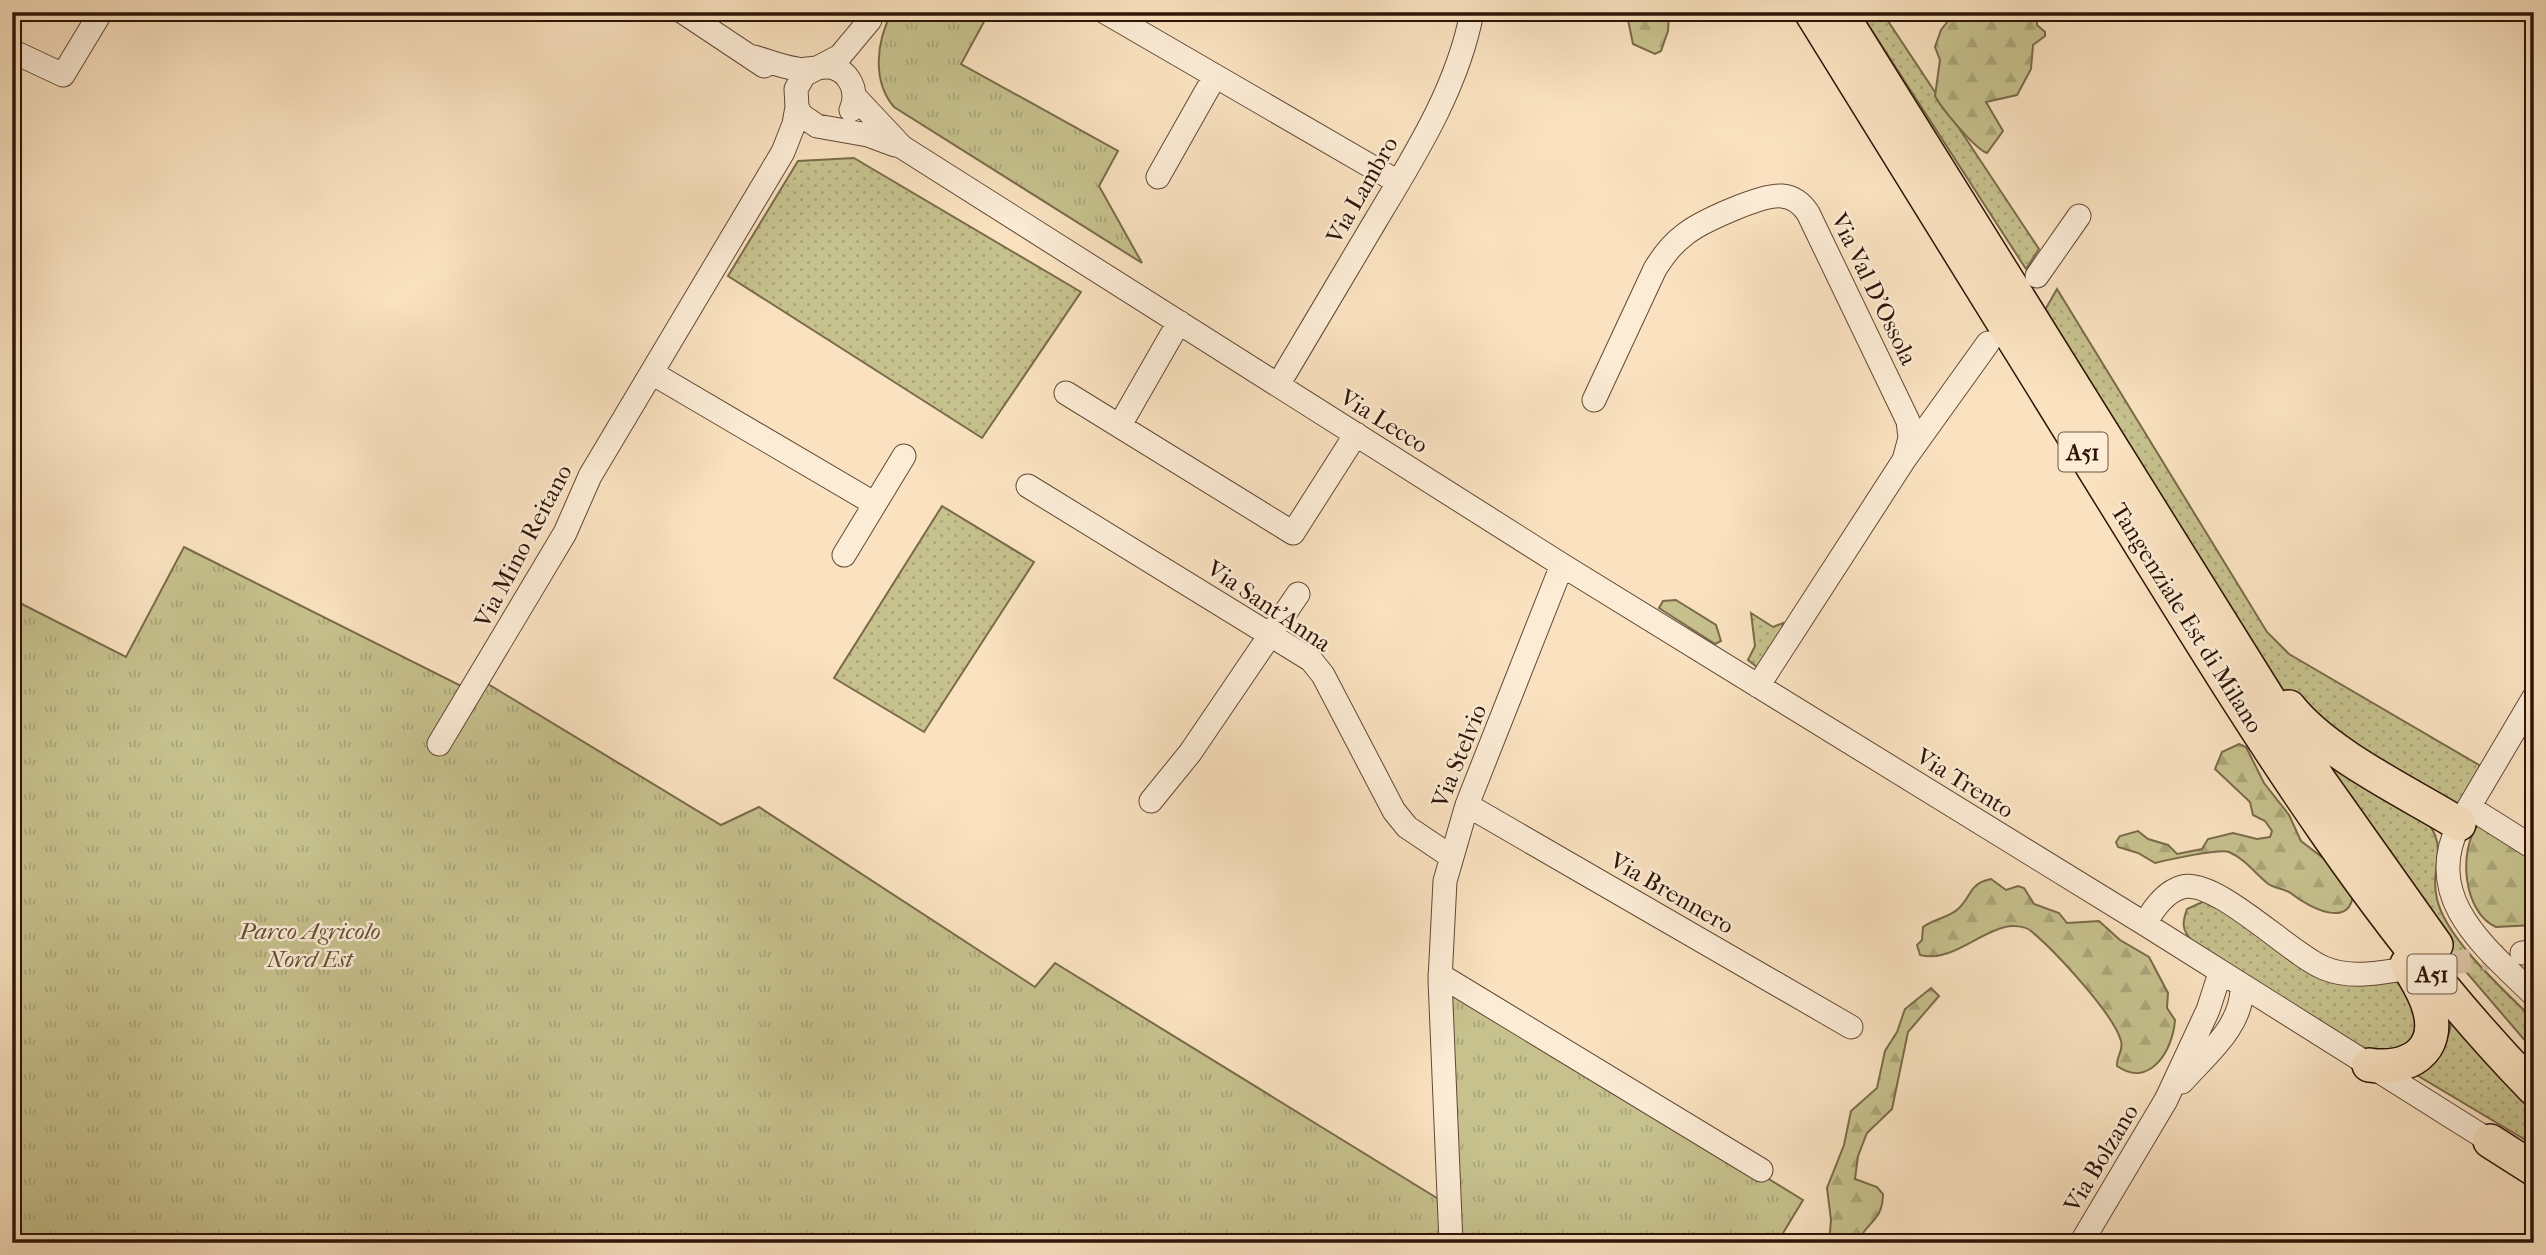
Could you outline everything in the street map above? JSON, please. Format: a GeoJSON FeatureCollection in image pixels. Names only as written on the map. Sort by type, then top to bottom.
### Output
{"type":"FeatureCollection","features":[{"type":"Feature","properties":{"kind":"highway","name":"Tangenziale Est di Milano"},"geometry":{"type":"LineString","coordinates":[[1811,12],[2310,813],[2418,957],[2534,1089]]}},
{"type":"Feature","properties":{"kind":"highway","name":"Tangenziale Est di Milano"},"geometry":{"type":"LineString","coordinates":[[1840,12],[2327,792],[2439,949],[2534,1060]]}},
{"type":"Feature","properties":{"kind":"highway"},"geometry":{"type":"LineString","coordinates":[[2182,561],[2302,723],[2336,749],[2464,816]]}},
{"type":"Feature","properties":{"kind":"highway"},"geometry":{"type":"LineString","coordinates":[[2364,886],[2425,996],[2432,1021],[2428,1042],[2410,1062],[2386,1068],[2369,1065]]}},
{"type":"Feature","properties":{"kind":"highway"},"geometry":{"type":"LineString","coordinates":[[2490,1141],[2534,1168]]}},
{"type":"Feature","properties":{"kind":"street"},"geometry":{"type":"LineString","coordinates":[[12,51],[63,75],[101,12]]}},
{"type":"Feature","properties":{"kind":"street","name":"Via Lecco"},"geometry":{"type":"LineString","coordinates":[[682,12],[754,57],[796,102],[801,115],[823,126],[902,147]]}},
{"type":"Feature","properties":{"kind":"street"},"geometry":{"type":"LineString","coordinates":[[1105,12],[1398,182]]}},
{"type":"Feature","properties":{"kind":"street","name":"Via Lambro"},"geometry":{"type":"LineString","coordinates":[[1278,385],[1398,182],[1451,82],[1472,12]]}},
{"type":"Feature","properties":{"kind":"street"},"geometry":{"type":"LineString","coordinates":[[796,102],[804,75],[840,56],[872,16]]}},
{"type":"Feature","properties":{"kind":"street"},"geometry":{"type":"LineString","coordinates":[[823,126],[845,119],[855,95],[858,65],[872,16]]}},
{"type":"Feature","properties":{"kind":"street","name":"Via Lecco"},"geometry":{"type":"LineString","coordinates":[[754,57],[799,69],[837,69],[852,83],[855,95],[902,147],[1562,565]]}},
{"type":"Feature","properties":{"kind":"street"},"geometry":{"type":"LineString","coordinates":[[1158,177],[1215,76]]}},
{"type":"Feature","properties":{"kind":"street","name":"Via Mino Reitano"},"geometry":{"type":"LineString","coordinates":[[439,744],[565,533],[590,476],[783,152],[794,124],[796,102]]}},
{"type":"Feature","properties":{"kind":"street","name":"Via Mino Reitano"},"geometry":{"type":"LineString","coordinates":[[783,152],[794,139],[823,126]]}},
{"type":"Feature","properties":{"kind":"street","name":"Via Val D'Ossola"},"geometry":{"type":"LineString","coordinates":[[1594,400],[1655,268],[1668,249],[1699,225],[1769,197],[1788,197],[1808,213],[1908,421],[1910,438],[1904,460]]}},
{"type":"Feature","properties":{"kind":"street"},"geometry":{"type":"LineString","coordinates":[[2037,276],[2079,216]]}},
{"type":"Feature","properties":{"kind":"street"},"geometry":{"type":"LineString","coordinates":[[1119,425],[1179,322]]}},
{"type":"Feature","properties":{"kind":"street"},"geometry":{"type":"LineString","coordinates":[[1758,686],[1904,460],[1988,344]]}},
{"type":"Feature","properties":{"kind":"street"},"geometry":{"type":"LineString","coordinates":[[652,373],[875,504]]}},
{"type":"Feature","properties":{"kind":"street"},"geometry":{"type":"LineString","coordinates":[[1066,393],[1293,533],[1356,434]]}},
{"type":"Feature","properties":{"kind":"street"},"geometry":{"type":"LineString","coordinates":[[844,555],[904,456]]}},
{"type":"Feature","properties":{"kind":"street","name":"Via Sant'Anna"},"geometry":{"type":"LineString","coordinates":[[1028,486],[1311,660],[1323,675],[1394,811],[1407,827],[1450,856]]}},
{"type":"Feature","properties":{"kind":"street","name":"Via Trento"},"geometry":{"type":"LineString","coordinates":[[1562,565],[2145,924],[2490,1141]]}},
{"type":"Feature","properties":{"kind":"street","name":"Via Stelvio"},"geometry":{"type":"LineString","coordinates":[[1451,1243],[1440,975],[1441,917],[1450,856],[1467,805],[1562,565]]}},
{"type":"Feature","properties":{"kind":"street"},"geometry":{"type":"LineString","coordinates":[[1150,800],[1190,753],[1298,594]]}},
{"type":"Feature","properties":{"kind":"street"},"geometry":{"type":"LineString","coordinates":[[2531,707],[2464,816],[2450,847],[2446,868],[2453,901],[2468,926],[2534,995]]}},
{"type":"Feature","properties":{"kind":"street","name":"Via Brennero"},"geometry":{"type":"LineString","coordinates":[[1467,805],[1851,1027]]}},
{"type":"Feature","properties":{"kind":"street"},"geometry":{"type":"LineString","coordinates":[[2464,816],[2534,848]]}},
{"type":"Feature","properties":{"kind":"street"},"geometry":{"type":"LineString","coordinates":[[2145,924],[2161,901],[2173,891],[2195,887],[2219,897],[2324,968],[2353,975],[2398,970]]}},
{"type":"Feature","properties":{"kind":"street"},"geometry":{"type":"LineString","coordinates":[[2166,1100],[2208,1010],[2220,973]]}},
{"type":"Feature","properties":{"kind":"street"},"geometry":{"type":"LineString","coordinates":[[1440,975],[1761,1171]]}},
{"type":"Feature","properties":{"kind":"street"},"geometry":{"type":"LineString","coordinates":[[2166,1100],[2234,1023],[2241,1005],[2242,986]]}},
{"type":"Feature","properties":{"kind":"street","name":"Via Bolzano"},"geometry":{"type":"LineString","coordinates":[[2081,1243],[2166,1100]]}},
{"type":"Feature","properties":{"kind":"green space"},"geometry":{"type":"Polygon","coordinates":[[[892,12],[977,12],[986,18],[961,64],[1118,151],[1099,186],[1142,263],[894,107],[887,97],[879,73],[882,36],[892,12]]]}},
{"type":"Feature","properties":{"kind":"green space"},"geometry":{"type":"Polygon","coordinates":[[[1619,12],[1669,12],[1668,31],[1661,51],[1655,54],[1633,44],[1627,15],[1619,12]]]}},
{"type":"Feature","properties":{"kind":"green space"},"geometry":{"type":"Polygon","coordinates":[[[1860,12],[1882,12],[2039,249],[2026,269],[1860,12]]]}},
{"type":"Feature","properties":{"kind":"green space"},"geometry":{"type":"Polygon","coordinates":[[[1955,12],[2037,12],[2037,25],[2045,32],[2045,36],[2033,45],[2031,69],[2017,95],[1986,102],[2003,131],[1987,153],[1959,128],[1935,96],[1940,60],[1935,47],[1941,30],[1955,12]]]}},
{"type":"Feature","properties":{"kind":"green space"},"geometry":{"type":"Polygon","coordinates":[[[854,158],[1081,292],[982,438],[728,276],[798,161],[854,158]]]}},
{"type":"Feature","properties":{"kind":"green space"},"geometry":{"type":"Polygon","coordinates":[[[2057,289],[2267,632],[2289,654],[2479,765],[2482,771],[2464,802],[2445,807],[2287,696],[2045,310],[2057,289]]]}},
{"type":"Feature","properties":{"kind":"green space"},"geometry":{"type":"Polygon","coordinates":[[[942,506],[1034,562],[924,732],[834,678],[942,506]]]}},
{"type":"Feature","properties":{"kind":"green space","name":"Parco Agricolo Nord Est"},"geometry":{"type":"Polygon","coordinates":[[[184,547],[469,690],[478,678],[721,825],[759,807],[1035,987],[1055,963],[1458,1211],[1450,996],[1462,991],[1803,1200],[1777,1243],[12,1243],[12,599],[126,657],[184,547]]]}},
{"type":"Feature","properties":{"kind":"green space"},"geometry":{"type":"Polygon","coordinates":[[[1676,600],[1716,625],[1721,641],[1715,644],[1659,608],[1663,601],[1676,600]]]}},
{"type":"Feature","properties":{"kind":"green space"},"geometry":{"type":"Polygon","coordinates":[[[1751,613],[1773,627],[1783,623],[1781,637],[1757,667],[1748,660],[1755,646],[1751,613]]]}},
{"type":"Feature","properties":{"kind":"green space"},"geometry":{"type":"Polygon","coordinates":[[[2239,744],[2246,747],[2264,783],[2289,815],[2301,841],[2327,861],[2353,891],[2351,903],[2346,910],[2328,912],[2308,905],[2289,892],[2270,885],[2245,862],[2229,852],[2205,853],[2155,863],[2138,853],[2118,847],[2116,842],[2120,836],[2138,831],[2148,839],[2168,845],[2177,854],[2202,849],[2208,839],[2233,833],[2257,839],[2270,837],[2272,831],[2265,821],[2253,815],[2250,802],[2215,769],[2222,752],[2239,744]]]}},
{"type":"Feature","properties":{"kind":"green space"},"geometry":{"type":"Polygon","coordinates":[[[2303,748],[2424,818],[2432,829],[2438,848],[2435,887],[2443,914],[2452,931],[2478,964],[2534,1020],[2534,1051],[2443,945],[2303,748]]]}},
{"type":"Feature","properties":{"kind":"green space"},"geometry":{"type":"Polygon","coordinates":[[[2478,825],[2534,859],[2534,925],[2496,927],[2476,908],[2467,880],[2466,865],[2472,836],[2478,825]]]}},
{"type":"Feature","properties":{"kind":"green space"},"geometry":{"type":"Polygon","coordinates":[[[1991,879],[2006,890],[2018,886],[2024,888],[2034,904],[2059,913],[2067,923],[2099,921],[2120,940],[2149,957],[2168,993],[2167,1008],[2175,1020],[2170,1043],[2158,1063],[2140,1073],[2129,1072],[2117,1066],[2121,1041],[2107,1015],[2067,967],[2028,929],[2019,926],[2005,927],[1942,955],[1920,955],[1917,945],[1922,940],[1923,927],[1955,912],[1974,887],[1991,879]]]}},
{"type":"Feature","properties":{"kind":"green space"},"geometry":{"type":"Polygon","coordinates":[[[2207,900],[2314,971],[2410,978],[2425,1039],[2384,1061],[2191,940],[2184,926],[2187,909],[2207,900]]]}},
{"type":"Feature","properties":{"kind":"green space"},"geometry":{"type":"Polygon","coordinates":[[[1931,988],[1939,996],[1908,1032],[1892,1109],[1867,1133],[1858,1156],[1855,1179],[1877,1187],[1883,1194],[1880,1210],[1857,1243],[1829,1243],[1831,1220],[1827,1188],[1844,1145],[1851,1111],[1877,1088],[1885,1051],[1897,1032],[1905,1009],[1931,988]]]}},
{"type":"Feature","properties":{"kind":"green space"},"geometry":{"type":"Polygon","coordinates":[[[2452,1015],[2534,1104],[2534,1145],[2410,1071],[2435,1055],[2445,1044],[2452,1015]]]}},
{"type":"Feature","properties":{"kind":"tunnel"},"geometry":{"type":"LineString","coordinates":[[2414,968],[2512,955]]}}]}
